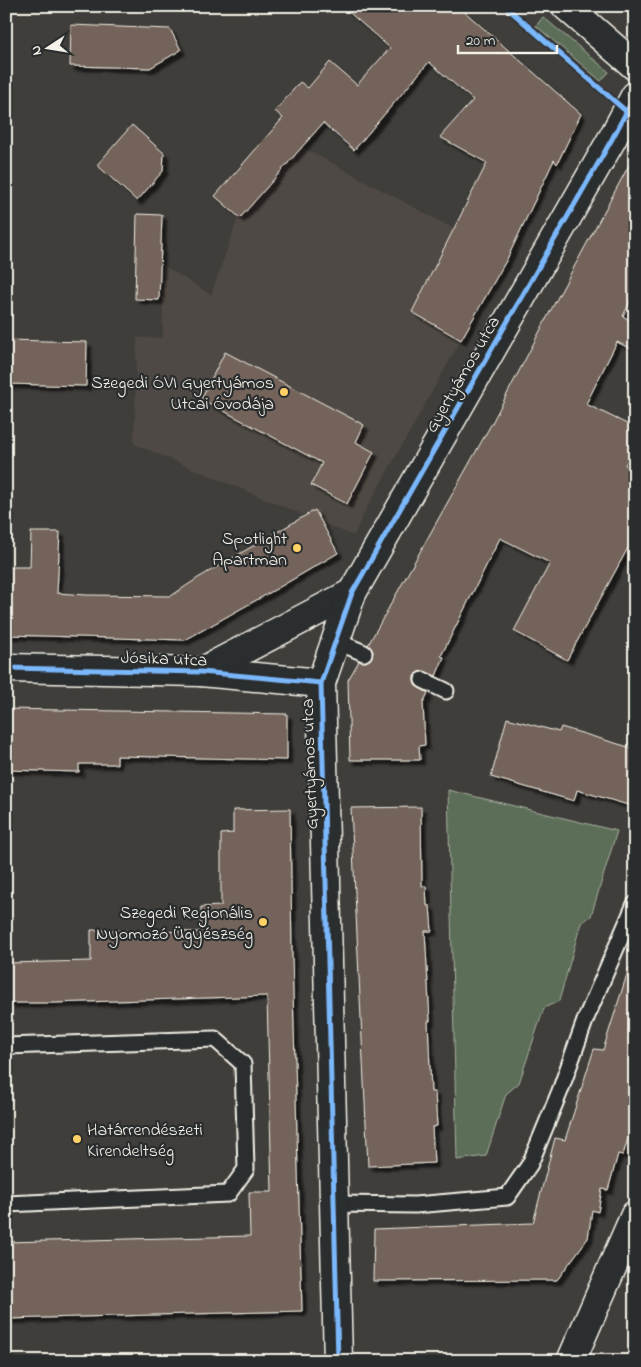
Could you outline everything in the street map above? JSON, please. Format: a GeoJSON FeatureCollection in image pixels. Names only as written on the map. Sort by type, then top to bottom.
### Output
{"type":"FeatureCollection","features":[{"type":"Feature","properties":{"kind":"street"},"geometry":{"type":"LineString","coordinates":[[566,6],[635,66]]}},
{"type":"Feature","properties":{"kind":"street","name":"Gyertyámos utca"},"geometry":{"type":"LineString","coordinates":[[338,1361],[321,684],[352,593],[635,96]]}},
{"type":"Feature","properties":{"kind":"street","name":"Jósika utca"},"geometry":{"type":"LineString","coordinates":[[201,672],[352,593]]}},
{"type":"Feature","properties":{"kind":"street","name":"Jósika utca"},"geometry":{"type":"LineString","coordinates":[[6,668],[201,672],[321,684]]}},
{"type":"Feature","properties":{"kind":"street"},"geometry":{"type":"LineString","coordinates":[[570,1361],[635,1215]]}},
{"type":"Feature","properties":{"kind":"lane"},"geometry":{"type":"LineString","coordinates":[[336,641],[364,653]]}},
{"type":"Feature","properties":{"kind":"lane"},"geometry":{"type":"LineString","coordinates":[[423,680],[446,691]]}},
{"type":"Feature","properties":{"kind":"lane"},"geometry":{"type":"LineString","coordinates":[[335,1204],[415,1205],[507,1197],[530,1164],[560,1090],[586,1018],[635,904]]}},
{"type":"Feature","properties":{"kind":"lane"},"geometry":{"type":"LineString","coordinates":[[6,1046],[215,1039],[243,1064],[246,1169],[228,1194],[6,1204]]}},
{"type":"Feature","properties":{"kind":"shaded area","name":"Szegedi ÓVI Gyertyámos Utcai Óvodája"},"geometry":{"type":"Polygon","coordinates":[[[302,147],[454,229],[412,312],[461,340],[363,515],[354,536],[134,444],[137,338],[163,338],[163,265],[211,295],[237,221],[302,147]]]}},
{"type":"Feature","properties":{"kind":"green space"},"geometry":{"type":"Polygon","coordinates":[[[543,17],[609,72],[601,81],[536,26],[543,17]]]}},
{"type":"Feature","properties":{"kind":"green space"},"geometry":{"type":"Polygon","coordinates":[[[448,790],[617,831],[591,916],[581,923],[559,1001],[544,1008],[519,1083],[506,1094],[486,1156],[457,1160],[448,790]]]}},
{"type":"Feature","properties":{"kind":"building"},"geometry":{"type":"Polygon","coordinates":[[[342,6],[458,6],[581,114],[557,164],[554,160],[507,259],[461,340],[412,312],[487,163],[440,137],[473,100],[429,62],[354,150],[323,123],[240,218],[215,196],[283,118],[275,111],[300,82],[308,88],[330,62],[357,85],[390,48],[342,6]]]}},
{"type":"Feature","properties":{"kind":"building"},"geometry":{"type":"Polygon","coordinates":[[[71,25],[170,29],[181,50],[150,68],[70,66],[71,25]]]}},
{"type":"Feature","properties":{"kind":"building"},"geometry":{"type":"Polygon","coordinates":[[[132,125],[164,153],[163,171],[137,201],[97,165],[132,125]]]}},
{"type":"Feature","properties":{"kind":"building"},"geometry":{"type":"Polygon","coordinates":[[[635,154],[635,292],[623,316],[635,324],[635,351],[617,342],[586,404],[635,428],[635,446],[625,465],[635,470],[635,535],[567,660],[514,631],[550,563],[500,538],[441,656],[444,657],[436,676],[423,671],[418,672],[414,676],[416,686],[428,693],[423,703],[425,745],[419,746],[420,760],[350,760],[348,680],[359,661],[366,662],[372,657],[373,651],[368,645],[493,421],[635,154]]]}},
{"type":"Feature","properties":{"kind":"building"},"geometry":{"type":"Polygon","coordinates":[[[137,214],[162,215],[159,300],[135,299],[137,214]]]}},
{"type":"Feature","properties":{"kind":"building"},"geometry":{"type":"Polygon","coordinates":[[[6,340],[87,342],[86,386],[6,384],[6,340]]]}},
{"type":"Feature","properties":{"kind":"building"},"geometry":{"type":"Polygon","coordinates":[[[225,352],[364,425],[356,442],[374,452],[347,504],[311,485],[322,463],[201,399],[225,352]]]}},
{"type":"Feature","properties":{"kind":"building"},"geometry":{"type":"Polygon","coordinates":[[[315,510],[338,553],[185,640],[6,635],[6,567],[30,567],[31,532],[60,532],[57,593],[171,596],[198,578],[315,510]]]}},
{"type":"Feature","properties":{"kind":"building"},"geometry":{"type":"Polygon","coordinates":[[[6,709],[287,714],[287,760],[117,756],[117,764],[79,764],[79,772],[6,770],[6,709]]]}},
{"type":"Feature","properties":{"kind":"building"},"geometry":{"type":"Polygon","coordinates":[[[507,718],[559,732],[561,727],[635,749],[635,807],[577,790],[574,801],[491,777],[507,718]]]}},
{"type":"Feature","properties":{"kind":"building"},"geometry":{"type":"Polygon","coordinates":[[[421,807],[422,886],[426,886],[427,906],[430,906],[432,931],[425,931],[430,1021],[428,1021],[431,1092],[435,1092],[437,1126],[432,1127],[434,1163],[368,1166],[351,808],[421,807]]]}},
{"type":"Feature","properties":{"kind":"building"},"geometry":{"type":"Polygon","coordinates":[[[290,809],[292,956],[302,1311],[6,1319],[6,1242],[250,1236],[249,1192],[272,1192],[267,996],[6,1003],[6,963],[91,961],[91,930],[200,932],[201,907],[221,906],[221,834],[233,833],[233,810],[290,809]]]}},
{"type":"Feature","properties":{"kind":"building"},"geometry":{"type":"Polygon","coordinates":[[[629,968],[635,969],[635,1116],[623,1155],[618,1154],[608,1190],[602,1189],[598,1212],[592,1210],[588,1238],[557,1280],[373,1281],[374,1229],[533,1223],[555,1138],[565,1140],[594,1049],[603,1050],[629,968]]]}},
{"type":"Feature","properties":{"kind":"cycle path"},"geometry":{"type":"LineString","coordinates":[[505,6],[635,119]]}},
{"type":"Feature","properties":{"kind":"cycle path"},"geometry":{"type":"LineString","coordinates":[[338,1361],[321,683],[352,593],[635,96]]}},
{"type":"Feature","properties":{"kind":"cycle path"},"geometry":{"type":"LineString","coordinates":[[6,668],[201,672],[321,683]]}},
{"type":"Feature","properties":{"kind":"place","name":"Szegedi ÓVI Gyertyámos Utcai Óvodája"},"geometry":{"type":"Point","coordinates":[284,392]}},
{"type":"Feature","properties":{"kind":"place","name":"Spotlight Apartman"},"geometry":{"type":"Point","coordinates":[297,548]}},
{"type":"Feature","properties":{"kind":"place","name":"Szegedi Regionális Nyomozó Ügyészség"},"geometry":{"type":"Point","coordinates":[263,922]}},
{"type":"Feature","properties":{"kind":"place","name":"Határrendészeti Kirendeltség"},"geometry":{"type":"Point","coordinates":[77,1139]}}]}
